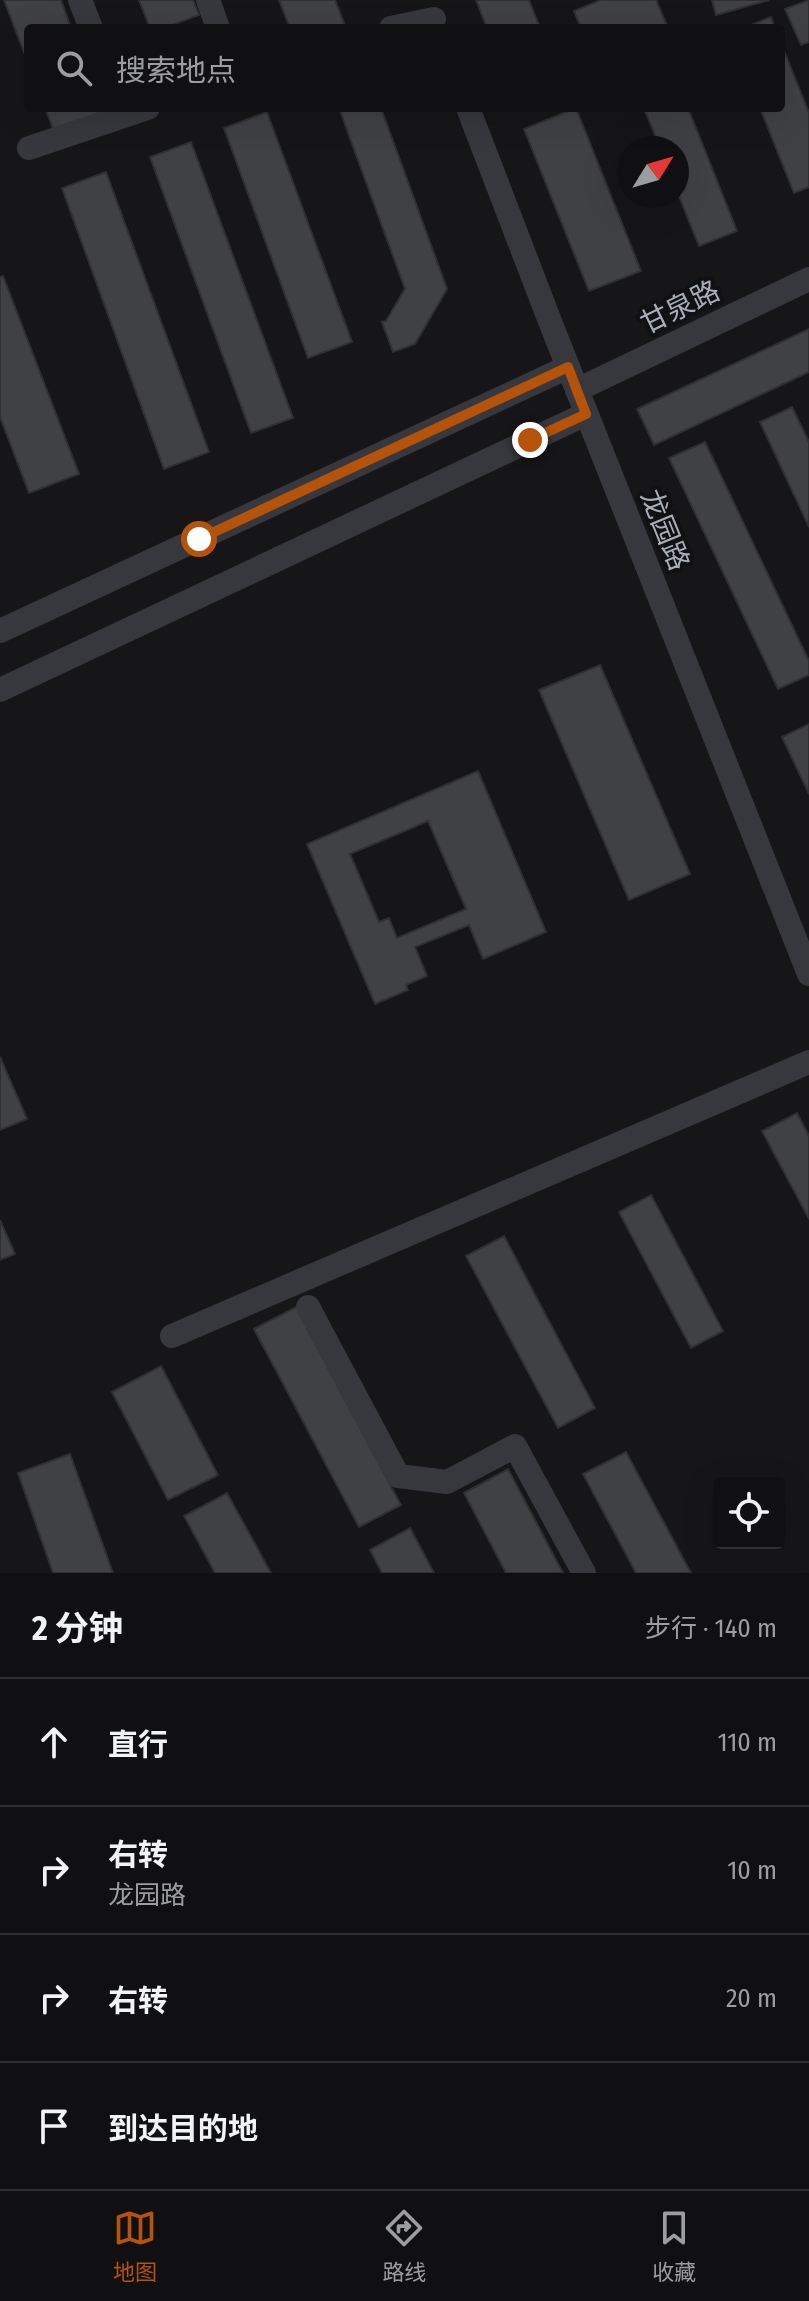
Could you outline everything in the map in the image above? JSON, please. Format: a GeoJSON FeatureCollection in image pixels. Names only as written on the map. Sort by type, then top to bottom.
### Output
{"type":"FeatureCollection","features":[{"type":"Feature","properties":{"kind":"street"},"geometry":{"type":"LineString","coordinates":[[80,0],[89,24]]}},
{"type":"Feature","properties":{"kind":"street"},"geometry":{"type":"LineString","coordinates":[[208,0],[217,24]]}},
{"type":"Feature","properties":{"kind":"street"},"geometry":{"type":"LineString","coordinates":[[405,24],[432,16]]}},
{"type":"Feature","properties":{"kind":"street"},"geometry":{"type":"LineString","coordinates":[[29,148],[128,112]]}},
{"type":"Feature","properties":{"kind":"street","name":"龙园路"},"geometry":{"type":"LineString","coordinates":[[470,112],[572,379],[809,974]]}},
{"type":"Feature","properties":{"kind":"street","name":"甘泉路"},"geometry":{"type":"LineString","coordinates":[[0,631],[572,379],[809,279]]}},
{"type":"Feature","properties":{"kind":"street"},"geometry":{"type":"LineString","coordinates":[[0,690],[586,414]]}},
{"type":"Feature","properties":{"kind":"street"},"geometry":{"type":"LineString","coordinates":[[172,1336],[809,1062]]}},
{"type":"Feature","properties":{"kind":"street"},"geometry":{"type":"LineString","coordinates":[[308,1307],[398,1476],[447,1482],[515,1446],[584,1573]]}},
{"type":"Feature","properties":{"kind":"building"},"geometry":{"type":"Polygon","coordinates":[[[4,0],[61,0],[70,24],[24,24],[24,52],[4,0]]]}},
{"type":"Feature","properties":{"kind":"building"},"geometry":{"type":"Polygon","coordinates":[[[139,0],[193,0],[199,15],[175,24],[148,24],[139,0]]]}},
{"type":"Feature","properties":{"kind":"building"},"geometry":{"type":"Polygon","coordinates":[[[279,0],[335,0],[344,24],[288,24],[279,0]]]}},
{"type":"Feature","properties":{"kind":"building"},"geometry":{"type":"Polygon","coordinates":[[[476,0],[529,0],[538,24],[485,24],[476,0]]]}},
{"type":"Feature","properties":{"kind":"building"},"geometry":{"type":"Polygon","coordinates":[[[601,0],[656,0],[666,24],[579,24],[574,11],[601,0]]]}},
{"type":"Feature","properties":{"kind":"building"},"geometry":{"type":"Polygon","coordinates":[[[712,0],[769,0],[716,15],[712,0]]]}},
{"type":"Feature","properties":{"kind":"building"},"geometry":{"type":"Polygon","coordinates":[[[809,0],[809,42],[801,45],[785,9],[809,0]]]}},
{"type":"Feature","properties":{"kind":"building"},"geometry":{"type":"Polygon","coordinates":[[[771,17],[774,24],[753,24],[771,17]]]}},
{"type":"Feature","properties":{"kind":"building"},"geometry":{"type":"Polygon","coordinates":[[[785,53],[809,113],[809,187],[794,193],[762,112],[785,112],[785,53]]]}},
{"type":"Feature","properties":{"kind":"building"},"geometry":{"type":"Polygon","coordinates":[[[47,112],[103,112],[54,131],[47,112]]]}},
{"type":"Feature","properties":{"kind":"building"},"geometry":{"type":"Polygon","coordinates":[[[267,112],[352,342],[308,358],[224,128],[267,112]]]}},
{"type":"Feature","properties":{"kind":"building"},"geometry":{"type":"Polygon","coordinates":[[[340,112],[382,112],[447,289],[415,344],[393,352],[382,322],[386,321],[405,289],[340,112]]]}},
{"type":"Feature","properties":{"kind":"building"},"geometry":{"type":"Polygon","coordinates":[[[566,112],[578,112],[641,271],[589,291],[524,129],[566,112]]]}},
{"type":"Feature","properties":{"kind":"building"},"geometry":{"type":"Polygon","coordinates":[[[646,112],[690,112],[737,231],[699,246],[684,208],[689,208],[689,136],[655,136],[646,112]]]}},
{"type":"Feature","properties":{"kind":"building"},"geometry":{"type":"Polygon","coordinates":[[[191,142],[293,418],[251,433],[150,157],[191,142]]]}},
{"type":"Feature","properties":{"kind":"building"},"geometry":{"type":"Polygon","coordinates":[[[106,172],[209,452],[164,469],[62,188],[106,172]]]}},
{"type":"Feature","properties":{"kind":"building"},"geometry":{"type":"Polygon","coordinates":[[[3,276],[79,474],[29,493],[0,417],[0,277],[3,276]]]}},
{"type":"Feature","properties":{"kind":"building"},"geometry":{"type":"Polygon","coordinates":[[[809,329],[809,372],[654,445],[637,409],[809,329]]]}},
{"type":"Feature","properties":{"kind":"building"},"geometry":{"type":"Polygon","coordinates":[[[792,407],[809,442],[809,527],[760,422],[792,407]]]}},
{"type":"Feature","properties":{"kind":"building"},"geometry":{"type":"Polygon","coordinates":[[[705,442],[809,661],[809,675],[778,689],[669,458],[705,442]]]}},
{"type":"Feature","properties":{"kind":"building"},"geometry":{"type":"Polygon","coordinates":[[[600,665],[690,874],[629,900],[539,690],[600,665]]]}},
{"type":"Feature","properties":{"kind":"building"},"geometry":{"type":"Polygon","coordinates":[[[809,724],[809,794],[782,737],[809,724]]]}},
{"type":"Feature","properties":{"kind":"building"},"geometry":{"type":"Polygon","coordinates":[[[478,771],[546,932],[483,959],[469,925],[415,947],[427,976],[406,985],[408,990],[375,1004],[307,844],[478,771]],[[428,821],[350,854],[379,922],[389,918],[397,938],[466,909],[428,821]]]}},
{"type":"Feature","properties":{"kind":"building"},"geometry":{"type":"Polygon","coordinates":[[[0,1057],[27,1119],[0,1130],[0,1057]]]}},
{"type":"Feature","properties":{"kind":"building"},"geometry":{"type":"Polygon","coordinates":[[[797,1113],[809,1136],[809,1219],[762,1131],[797,1113]]]}},
{"type":"Feature","properties":{"kind":"building"},"geometry":{"type":"Polygon","coordinates":[[[651,1195],[723,1331],[691,1348],[619,1212],[651,1195]]]}},
{"type":"Feature","properties":{"kind":"building"},"geometry":{"type":"Polygon","coordinates":[[[0,1220],[15,1254],[0,1260],[0,1220]]]}},
{"type":"Feature","properties":{"kind":"building"},"geometry":{"type":"Polygon","coordinates":[[[504,1236],[595,1408],[558,1428],[466,1256],[504,1236]]]}},
{"type":"Feature","properties":{"kind":"building"},"geometry":{"type":"Polygon","coordinates":[[[296,1307],[401,1505],[359,1527],[254,1329],[296,1307]]]}},
{"type":"Feature","properties":{"kind":"building"},"geometry":{"type":"Polygon","coordinates":[[[161,1366],[218,1475],[168,1500],[112,1392],[161,1366]]]}},
{"type":"Feature","properties":{"kind":"building"},"geometry":{"type":"Polygon","coordinates":[[[626,1452],[691,1573],[636,1573],[583,1474],[626,1452]]]}},
{"type":"Feature","properties":{"kind":"building"},"geometry":{"type":"Polygon","coordinates":[[[70,1454],[113,1573],[53,1573],[18,1473],[70,1454]]]}},
{"type":"Feature","properties":{"kind":"building"},"geometry":{"type":"Polygon","coordinates":[[[508,1469],[563,1573],[506,1573],[464,1493],[508,1469]]]}},
{"type":"Feature","properties":{"kind":"building"},"geometry":{"type":"Polygon","coordinates":[[[227,1493],[271,1573],[215,1573],[184,1516],[227,1493]]]}},
{"type":"Feature","properties":{"kind":"building"},"geometry":{"type":"Polygon","coordinates":[[[410,1528],[434,1573],[382,1573],[370,1550],[410,1528]]]}},
{"type":"Feature","properties":{"kind":"route"},"geometry":{"type":"LineString","coordinates":[[199,539],[568,367],[586,414],[530,440]]}}]}
